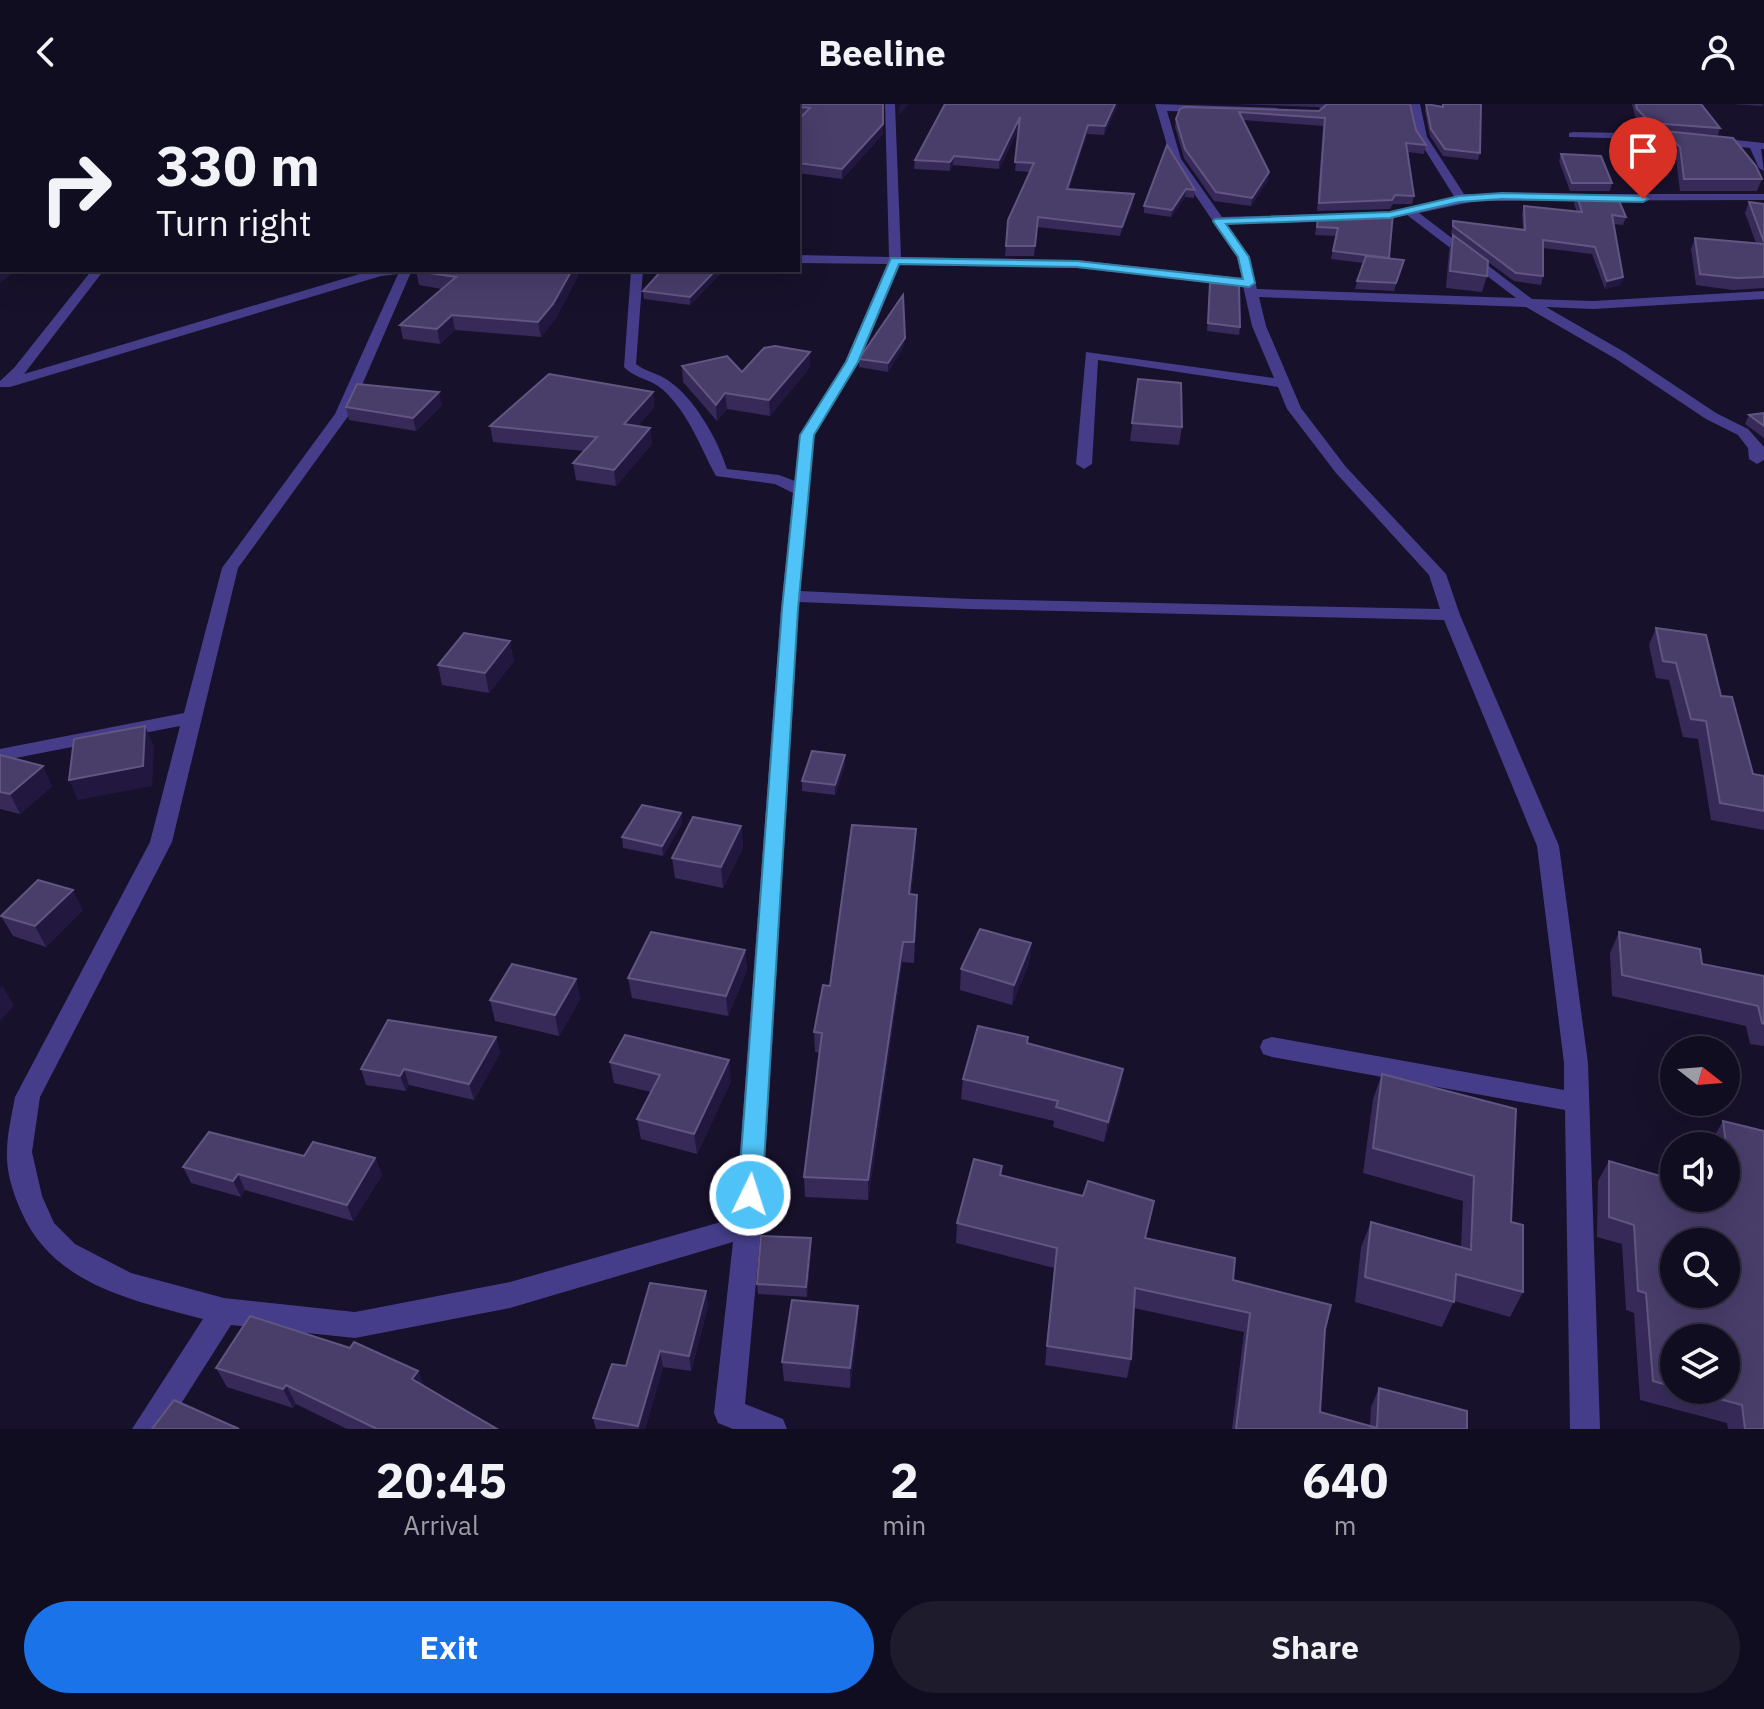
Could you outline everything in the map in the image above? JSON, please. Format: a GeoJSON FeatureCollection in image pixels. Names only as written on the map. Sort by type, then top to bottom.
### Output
{"type":"FeatureCollection","features":[{"type":"Feature","properties":{"kind":"street"},"geometry":{"type":"LineString","coordinates":[[772,1429],[729,1413],[748,1226],[791,596],[807,435],[852,362],[895,261],[890,104]]}},
{"type":"Feature","properties":{"kind":"street"},"geometry":{"type":"LineString","coordinates":[[1415,104],[1422,137],[1460,197],[1764,197]]}},
{"type":"Feature","properties":{"kind":"street"},"geometry":{"type":"LineString","coordinates":[[1291,112],[1161,106],[1176,159],[1243,257],[1259,326],[1294,409],[1341,470],[1437,574],[1451,615],[1548,846],[1576,1063],[1585,1429]]}},
{"type":"Feature","properties":{"kind":"street"},"geometry":{"type":"LineString","coordinates":[[1573,135],[1679,137],[1759,145],[1764,168]]}},
{"type":"Feature","properties":{"kind":"street"},"geometry":{"type":"LineString","coordinates":[[1219,221],[1390,215],[1459,199],[1502,196]]}},
{"type":"Feature","properties":{"kind":"street"},"geometry":{"type":"LineString","coordinates":[[1409,211],[1529,303],[1621,356],[1711,416],[1743,432],[1756,447],[1757,459]]}},
{"type":"Feature","properties":{"kind":"street"},"geometry":{"type":"LineString","coordinates":[[800,259],[1077,264],[1250,288],[1529,303],[1593,305],[1761,298]]}},
{"type":"Feature","properties":{"kind":"street"},"geometry":{"type":"LineString","coordinates":[[3,385],[19,371],[96,272]]}},
{"type":"Feature","properties":{"kind":"street"},"geometry":{"type":"LineString","coordinates":[[3,385],[380,272]]}},
{"type":"Feature","properties":{"kind":"street"},"geometry":{"type":"LineString","coordinates":[[403,272],[342,415],[230,568],[161,842],[28,1097],[21,1136],[20,1168],[34,1208],[50,1238],[77,1259],[129,1286],[224,1311],[355,1325],[510,1295],[748,1226]]}},
{"type":"Feature","properties":{"kind":"street"},"geometry":{"type":"LineString","coordinates":[[637,272],[636,313],[629,364],[634,371],[666,384],[713,449],[721,473],[779,480],[802,491]]}},
{"type":"Feature","properties":{"kind":"street"},"geometry":{"type":"LineString","coordinates":[[1084,464],[1091,355],[1283,384]]}},
{"type":"Feature","properties":{"kind":"street"},"geometry":{"type":"LineString","coordinates":[[791,596],[1451,615]]}},
{"type":"Feature","properties":{"kind":"street"},"geometry":{"type":"LineString","coordinates":[[0,755],[192,718]]}},
{"type":"Feature","properties":{"kind":"street"},"geometry":{"type":"LineString","coordinates":[[1272,1047],[1576,1102]]}},
{"type":"Feature","properties":{"kind":"street"},"geometry":{"type":"LineString","coordinates":[[147,1429],[169,1400],[224,1311]]}},
{"type":"Feature","properties":{"kind":"building"},"geometry":{"type":"Polygon","coordinates":[[[800,104],[883,104],[883,124],[842,169],[800,163],[800,118],[810,108],[800,107],[800,104]]]}},
{"type":"Feature","properties":{"kind":"building"},"geometry":{"type":"Polygon","coordinates":[[[945,104],[1115,104],[1105,126],[1088,125],[1067,189],[1134,194],[1122,227],[1038,217],[1035,246],[1006,246],[1008,220],[1034,163],[1015,162],[1020,117],[999,160],[954,156],[950,162],[915,160],[945,104]]]}},
{"type":"Feature","properties":{"kind":"building"},"geometry":{"type":"Polygon","coordinates":[[[1327,104],[1410,104],[1416,130],[1426,145],[1406,143],[1414,196],[1319,203],[1325,118],[1239,112],[1269,172],[1252,198],[1216,192],[1185,149],[1176,119],[1184,107],[1319,111],[1327,104]]]}},
{"type":"Feature","properties":{"kind":"building"},"geometry":{"type":"Polygon","coordinates":[[[1426,104],[1443,107],[1443,104],[1481,104],[1480,153],[1445,149],[1431,129],[1426,104]]]}},
{"type":"Feature","properties":{"kind":"building"},"geometry":{"type":"Polygon","coordinates":[[[1636,104],[1701,104],[1720,128],[1651,123],[1636,104]]]}},
{"type":"Feature","properties":{"kind":"building"},"geometry":{"type":"Polygon","coordinates":[[[1664,131],[1733,138],[1756,166],[1762,179],[1684,179],[1680,147],[1664,131]]]}},
{"type":"Feature","properties":{"kind":"building"},"geometry":{"type":"Polygon","coordinates":[[[1167,145],[1195,190],[1186,189],[1172,210],[1144,206],[1167,145]]]}},
{"type":"Feature","properties":{"kind":"building"},"geometry":{"type":"Polygon","coordinates":[[[1561,154],[1601,156],[1612,183],[1572,183],[1561,154]]]}},
{"type":"Feature","properties":{"kind":"building"},"geometry":{"type":"Polygon","coordinates":[[[1577,196],[1617,196],[1626,217],[1612,215],[1623,277],[1607,281],[1595,247],[1543,240],[1543,276],[1516,273],[1453,226],[1453,221],[1525,230],[1524,206],[1582,212],[1577,196]]]}},
{"type":"Feature","properties":{"kind":"building"},"geometry":{"type":"Polygon","coordinates":[[[1749,202],[1764,204],[1764,242],[1749,202]]]}},
{"type":"Feature","properties":{"kind":"building"},"geometry":{"type":"Polygon","coordinates":[[[1393,213],[1389,258],[1333,251],[1338,228],[1317,227],[1318,216],[1393,213]]]}},
{"type":"Feature","properties":{"kind":"building"},"geometry":{"type":"Polygon","coordinates":[[[1453,235],[1488,261],[1487,276],[1450,271],[1453,235]]]}},
{"type":"Feature","properties":{"kind":"building"},"geometry":{"type":"Polygon","coordinates":[[[1695,238],[1764,244],[1764,277],[1700,274],[1695,238]]]}},
{"type":"Feature","properties":{"kind":"building"},"geometry":{"type":"Polygon","coordinates":[[[1366,256],[1404,260],[1396,283],[1357,281],[1366,256]]]}},
{"type":"Feature","properties":{"kind":"building"},"geometry":{"type":"Polygon","coordinates":[[[423,272],[571,272],[553,304],[538,322],[452,315],[437,329],[400,325],[456,277],[423,272]]]}},
{"type":"Feature","properties":{"kind":"building"},"geometry":{"type":"Polygon","coordinates":[[[660,272],[714,272],[690,297],[643,291],[660,272]]]}},
{"type":"Feature","properties":{"kind":"building"},"geometry":{"type":"Polygon","coordinates":[[[1210,283],[1239,285],[1240,327],[1208,323],[1210,283]]]}},
{"type":"Feature","properties":{"kind":"building"},"geometry":{"type":"Polygon","coordinates":[[[903,295],[905,338],[888,363],[859,359],[903,295]]]}},
{"type":"Feature","properties":{"kind":"building"},"geometry":{"type":"Polygon","coordinates":[[[775,346],[810,352],[769,400],[725,393],[716,405],[682,366],[727,356],[742,372],[764,348],[775,346]]]}},
{"type":"Feature","properties":{"kind":"building"},"geometry":{"type":"Polygon","coordinates":[[[549,374],[653,392],[624,424],[650,428],[614,470],[573,463],[597,437],[490,426],[549,374]]]}},
{"type":"Feature","properties":{"kind":"building"},"geometry":{"type":"Polygon","coordinates":[[[1138,379],[1181,383],[1182,427],[1132,423],[1138,379]]]}},
{"type":"Feature","properties":{"kind":"building"},"geometry":{"type":"Polygon","coordinates":[[[357,384],[439,392],[413,418],[346,407],[357,384]]]}},
{"type":"Feature","properties":{"kind":"building"},"geometry":{"type":"Polygon","coordinates":[[[1764,413],[1764,426],[1749,415],[1764,413]]]}},
{"type":"Feature","properties":{"kind":"building"},"geometry":{"type":"Polygon","coordinates":[[[1656,628],[1706,635],[1721,696],[1732,697],[1753,774],[1764,776],[1764,811],[1720,803],[1706,721],[1691,719],[1676,663],[1663,661],[1656,628]]]}},
{"type":"Feature","properties":{"kind":"building"},"geometry":{"type":"Polygon","coordinates":[[[464,633],[510,641],[485,673],[438,665],[464,633]]]}},
{"type":"Feature","properties":{"kind":"building"},"geometry":{"type":"Polygon","coordinates":[[[145,726],[143,766],[69,780],[74,739],[145,726]]]}},
{"type":"Feature","properties":{"kind":"building"},"geometry":{"type":"Polygon","coordinates":[[[812,751],[845,755],[835,785],[802,781],[812,751]]]}},
{"type":"Feature","properties":{"kind":"building"},"geometry":{"type":"Polygon","coordinates":[[[0,755],[43,766],[10,794],[0,792],[0,755]]]}},
{"type":"Feature","properties":{"kind":"building"},"geometry":{"type":"Polygon","coordinates":[[[642,805],[681,813],[662,846],[622,837],[642,805]]]}},
{"type":"Feature","properties":{"kind":"building"},"geometry":{"type":"Polygon","coordinates":[[[693,817],[741,826],[721,867],[672,858],[693,817]]]}},
{"type":"Feature","properties":{"kind":"building"},"geometry":{"type":"Polygon","coordinates":[[[852,825],[916,829],[909,894],[917,895],[914,942],[903,942],[868,1180],[804,1177],[822,1033],[814,1032],[823,985],[830,986],[852,825]]]}},
{"type":"Feature","properties":{"kind":"building"},"geometry":{"type":"Polygon","coordinates":[[[38,880],[73,890],[35,926],[1,916],[38,880]]]}},
{"type":"Feature","properties":{"kind":"building"},"geometry":{"type":"Polygon","coordinates":[[[980,929],[1031,943],[1014,985],[961,969],[980,929]]]}},
{"type":"Feature","properties":{"kind":"building"},"geometry":{"type":"Polygon","coordinates":[[[651,932],[745,950],[726,996],[628,978],[651,932]]]}},
{"type":"Feature","properties":{"kind":"building"},"geometry":{"type":"Polygon","coordinates":[[[1619,932],[1700,949],[1702,964],[1764,976],[1764,1024],[1758,1006],[1622,975],[1619,932]]]}},
{"type":"Feature","properties":{"kind":"building"},"geometry":{"type":"Polygon","coordinates":[[[512,964],[576,979],[555,1015],[490,1000],[512,964]]]}},
{"type":"Feature","properties":{"kind":"building"},"geometry":{"type":"Polygon","coordinates":[[[388,1020],[496,1037],[469,1084],[404,1069],[400,1076],[361,1069],[388,1020]]]}},
{"type":"Feature","properties":{"kind":"building"},"geometry":{"type":"Polygon","coordinates":[[[978,1026],[1028,1037],[1027,1043],[1123,1069],[1108,1122],[1056,1107],[1058,1101],[963,1079],[978,1026]]]}},
{"type":"Feature","properties":{"kind":"building"},"geometry":{"type":"Polygon","coordinates":[[[625,1035],[729,1060],[694,1134],[637,1119],[660,1075],[610,1062],[625,1035]]]}},
{"type":"Feature","properties":{"kind":"building"},"geometry":{"type":"Polygon","coordinates":[[[1382,1074],[1516,1109],[1511,1222],[1523,1225],[1523,1292],[1456,1274],[1454,1302],[1365,1277],[1371,1222],[1471,1250],[1474,1176],[1373,1148],[1382,1074]]]}},
{"type":"Feature","properties":{"kind":"building"},"geometry":{"type":"Polygon","coordinates":[[[1723,1121],[1764,1131],[1764,1429],[1745,1429],[1742,1405],[1738,1404],[1740,1324],[1660,1324],[1660,1383],[1653,1381],[1646,1293],[1638,1291],[1634,1225],[1609,1217],[1609,1161],[1660,1176],[1660,1212],[1740,1212],[1740,1132],[1724,1132],[1723,1121]]]}},
{"type":"Feature","properties":{"kind":"building"},"geometry":{"type":"Polygon","coordinates":[[[209,1132],[304,1156],[313,1142],[375,1158],[347,1205],[238,1174],[233,1181],[183,1167],[209,1132]]]}},
{"type":"Feature","properties":{"kind":"building"},"geometry":{"type":"Polygon","coordinates":[[[974,1159],[1002,1166],[1000,1175],[1083,1196],[1088,1181],[1154,1201],[1145,1238],[1235,1258],[1233,1280],[1331,1305],[1325,1329],[1320,1412],[1377,1428],[1379,1388],[1467,1411],[1467,1429],[1236,1429],[1250,1313],[1135,1288],[1131,1359],[1047,1346],[1057,1248],[957,1223],[974,1159]]]}},
{"type":"Feature","properties":{"kind":"building"},"geometry":{"type":"Polygon","coordinates":[[[761,1236],[811,1238],[806,1287],[757,1284],[761,1236]]]}},
{"type":"Feature","properties":{"kind":"building"},"geometry":{"type":"Polygon","coordinates":[[[650,1283],[706,1291],[689,1356],[660,1351],[638,1426],[593,1418],[612,1364],[626,1366],[650,1283]]]}},
{"type":"Feature","properties":{"kind":"building"},"geometry":{"type":"Polygon","coordinates":[[[792,1300],[858,1306],[850,1368],[782,1362],[792,1300]]]}},
{"type":"Feature","properties":{"kind":"building"},"geometry":{"type":"Polygon","coordinates":[[[250,1316],[350,1348],[354,1342],[418,1371],[412,1379],[497,1429],[377,1429],[286,1385],[283,1389],[216,1368],[250,1316]]]}},
{"type":"Feature","properties":{"kind":"building"},"geometry":{"type":"Polygon","coordinates":[[[174,1400],[239,1429],[152,1429],[174,1400]]]}},
{"type":"Feature","properties":{"kind":"route"},"geometry":{"type":"LineString","coordinates":[[750,1195],[790,609],[807,435],[852,362],[895,261],[1077,264],[1249,283],[1243,257],[1219,221],[1390,215],[1459,199],[1502,196],[1643,199]]}}]}
